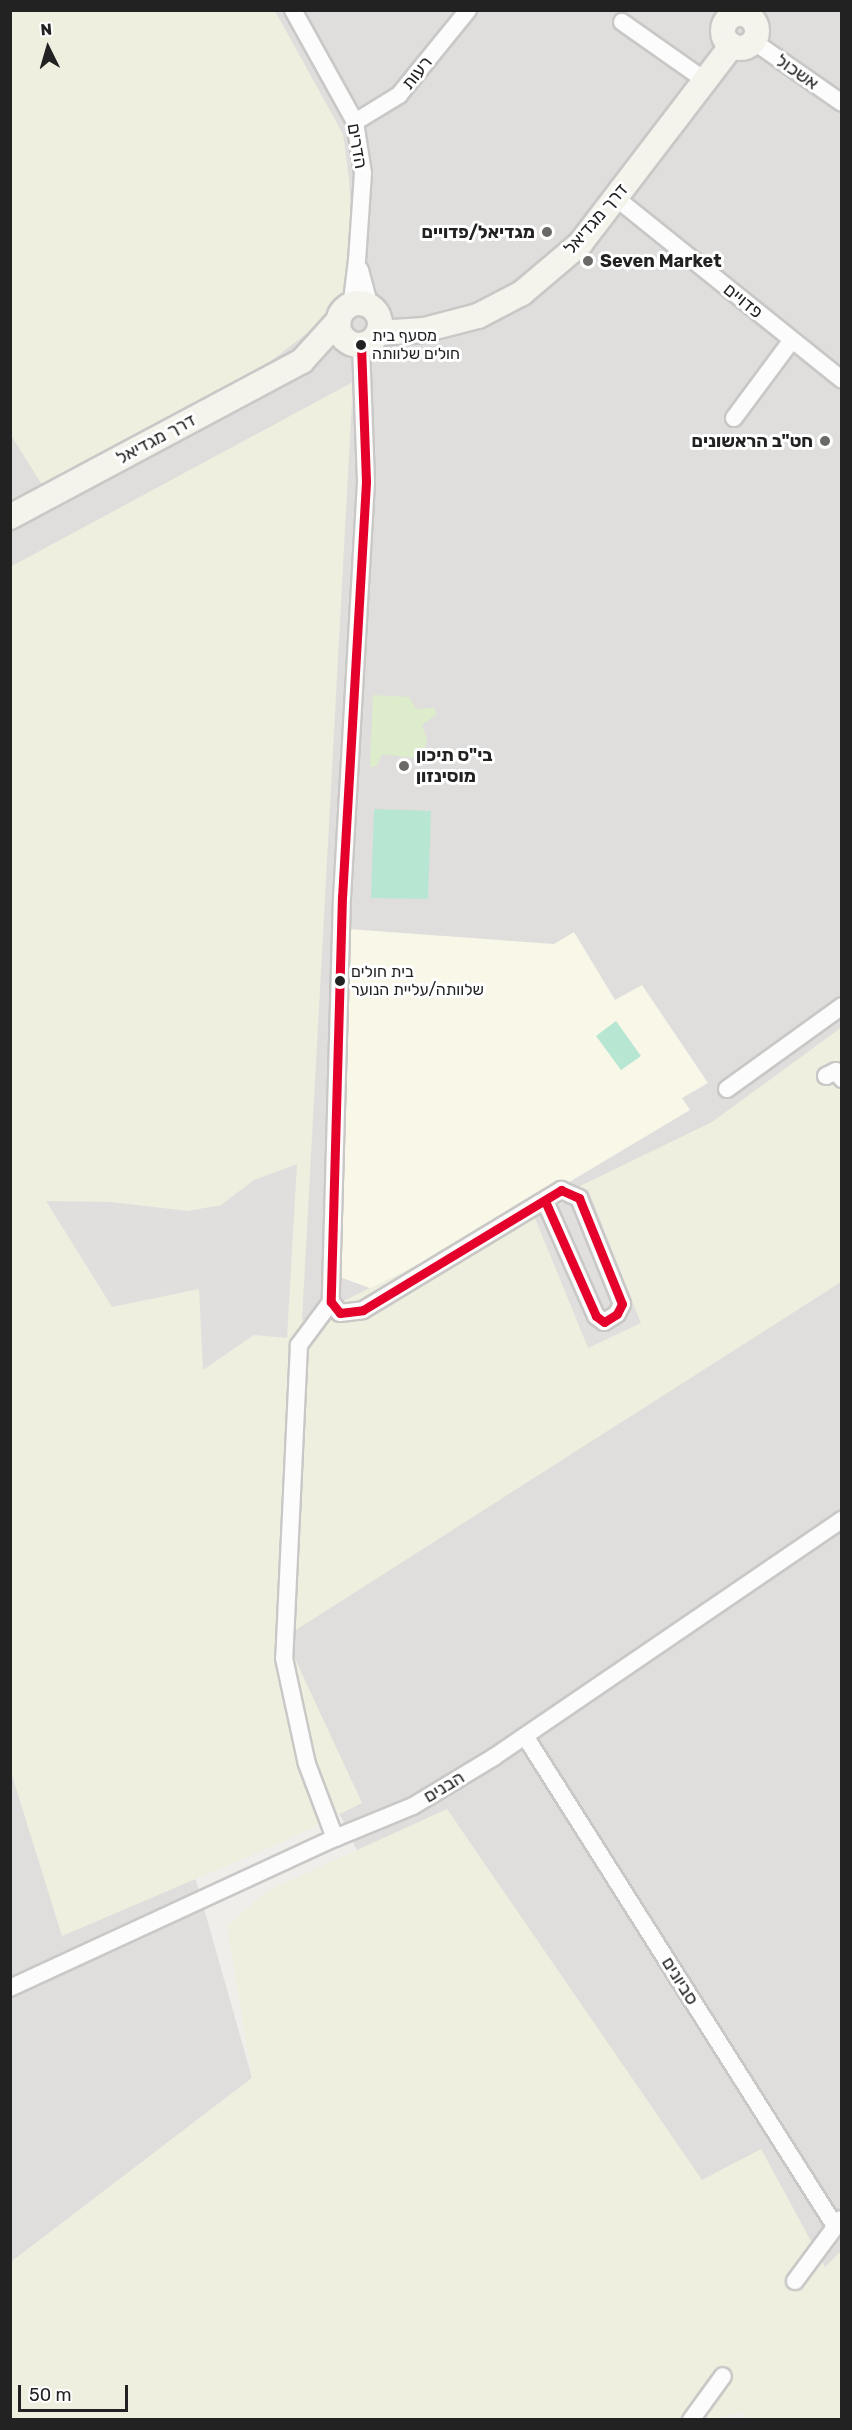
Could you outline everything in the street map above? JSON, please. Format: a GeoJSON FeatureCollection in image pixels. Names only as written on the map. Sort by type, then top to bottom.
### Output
{"type":"FeatureCollection","features":[{"type":"Feature","properties":{"kind":"main road","name":"דרך מגדיאל"},"geometry":{"type":"LineString","coordinates":[[10,517],[302,361],[337,355],[369,330],[474,303],[570,237],[696,74],[744,31]]}},
{"type":"Feature","properties":{"kind":"main road","name":"דרך מגדיאל"},"geometry":{"type":"LineString","coordinates":[[369,330],[424,330],[478,316],[522,293],[580,244],[744,31]]}},
{"type":"Feature","properties":{"kind":"main road"},"geometry":{"type":"LineString","coordinates":[[355,304],[369,330],[343,338],[342,314],[355,304]]}},
{"type":"Feature","properties":{"kind":"main road","name":"דרך מגדיאל"},"geometry":{"type":"LineString","coordinates":[[302,361],[342,314]]}},
{"type":"Feature","properties":{"kind":"street","name":"הדרים"},"geometry":{"type":"LineString","coordinates":[[293,10],[355,122],[363,173],[352,299],[342,314]]}},
{"type":"Feature","properties":{"kind":"street","name":"רעות"},"geometry":{"type":"LineString","coordinates":[[355,122],[399,95],[468,10]]}},
{"type":"Feature","properties":{"kind":"street"},"geometry":{"type":"LineString","coordinates":[[622,22],[696,74]]}},
{"type":"Feature","properties":{"kind":"street","name":"אשכול"},"geometry":{"type":"LineString","coordinates":[[744,31],[842,103]]}},
{"type":"Feature","properties":{"kind":"street","name":"פדויים"},"geometry":{"type":"LineString","coordinates":[[616,198],[842,380]]}},
{"type":"Feature","properties":{"kind":"street","name":"הדרים"},"geometry":{"type":"LineString","coordinates":[[331,1302],[342,896],[366,482],[369,330],[357,260]]}},
{"type":"Feature","properties":{"kind":"street"},"geometry":{"type":"LineString","coordinates":[[734,418],[792,340]]}},
{"type":"Feature","properties":{"kind":"street"},"geometry":{"type":"LineString","coordinates":[[727,1089],[842,1006]]}},
{"type":"Feature","properties":{"kind":"street"},"geometry":{"type":"LineString","coordinates":[[335,1838],[307,1764],[284,1658],[299,1345],[331,1302],[339,1313],[363,1310],[561,1191],[579,1198],[622,1304],[617,1314],[604,1322],[596,1316],[545,1201]]}},
{"type":"Feature","properties":{"kind":"street","name":"הבנים"},"geometry":{"type":"LineString","coordinates":[[10,1989],[335,1838],[412,1806],[525,1736],[842,1520]]}},
{"type":"Feature","properties":{"kind":"street","name":"סביונים"},"geometry":{"type":"LineString","coordinates":[[525,1736],[838,2222]]}},
{"type":"Feature","properties":{"kind":"street"},"geometry":{"type":"LineString","coordinates":[[795,2281],[838,2222]]}},
{"type":"Feature","properties":{"kind":"street"},"geometry":{"type":"LineString","coordinates":[[691,2420],[723,2376]]}},
{"type":"Feature","properties":{"kind":"shaded area"},"geometry":{"type":"Polygon","coordinates":[[[11,11],[841,11],[841,1159],[119,1608],[252,2078],[11,2262],[11,11]]]}},
{"type":"Feature","properties":{"kind":"shaded area"},"geometry":{"type":"Polygon","coordinates":[[[348,929],[554,944],[574,932],[615,1000],[642,985],[708,1083],[682,1098],[690,1110],[383,1293],[337,1276],[348,929]]]}},
{"type":"Feature","properties":{"kind":"shaded area"},"geometry":{"type":"Polygon","coordinates":[[[297,1164],[287,1338],[254,1335],[203,1370],[199,1289],[112,1307],[46,1201],[111,1202],[188,1211],[221,1205],[254,1180],[297,1164]]]}},
{"type":"Feature","properties":{"kind":"shaded area"},"geometry":{"type":"Polygon","coordinates":[[[588,1189],[641,1323],[588,1348],[535,1218],[588,1189]]]}},
{"type":"Feature","properties":{"kind":"shaded area"},"geometry":{"type":"Polygon","coordinates":[[[841,1248],[841,2294],[572,2302],[250,1626],[841,1248]]]}},
{"type":"Feature","properties":{"kind":"green space"},"geometry":{"type":"Polygon","coordinates":[[[11,11],[275,11],[343,134],[349,179],[353,245],[344,305],[242,383],[47,493],[11,435],[11,11]]]}},
{"type":"Feature","properties":{"kind":"green space"},"geometry":{"type":"Polygon","coordinates":[[[353,382],[302,1321],[712,1122],[842,1027],[841,1282],[285,1637],[362,1803],[285,1841],[62,1936],[10,1769],[10,567],[353,382]]]}},
{"type":"Feature","properties":{"kind":"green space"},"geometry":{"type":"Polygon","coordinates":[[[373,695],[409,697],[416,709],[434,708],[437,714],[422,725],[427,741],[421,759],[382,754],[377,766],[370,767],[373,695]]]}},
{"type":"Feature","properties":{"kind":"green space"},"geometry":{"type":"Polygon","coordinates":[[[374,809],[431,811],[428,899],[371,898],[374,809]]]}},
{"type":"Feature","properties":{"kind":"green space"},"geometry":{"type":"Polygon","coordinates":[[[616,1021],[641,1056],[621,1070],[596,1036],[616,1021]]]}},
{"type":"Feature","properties":{"kind":"green space"},"geometry":{"type":"Polygon","coordinates":[[[447,1809],[702,2180],[761,2149],[825,2267],[841,2251],[841,2419],[748,2419],[740,2412],[712,2420],[11,2420],[11,2262],[252,2078],[227,1926],[267,1891],[447,1809]]]}},
{"type":"Feature","properties":{"kind":"transit line"},"geometry":{"type":"LineString","coordinates":[[361,345],[366,482],[342,896],[331,1302],[340,1313],[363,1310],[561,1190],[579,1198],[622,1304],[617,1314],[604,1322],[596,1316],[545,1201]]}},
{"type":"Feature","properties":{"kind":"place","name":"מגדיאל/פדויים"},"geometry":{"type":"Point","coordinates":[547,232]}},
{"type":"Feature","properties":{"kind":"place","name":"Seven Market"},"geometry":{"type":"Point","coordinates":[588,261]}},
{"type":"Feature","properties":{"kind":"place","name":"מסעף בית חולים שלוותה"},"geometry":{"type":"Point","coordinates":[361,345]}},
{"type":"Feature","properties":{"kind":"place","name":"חט\"ב הראשונים"},"geometry":{"type":"Point","coordinates":[825,441]}},
{"type":"Feature","properties":{"kind":"place","name":"בי\"ס תיכון מוסינזון"},"geometry":{"type":"Point","coordinates":[404,766]}},
{"type":"Feature","properties":{"kind":"place","name":"בית חולים שלוותה/עליית הנוער"},"geometry":{"type":"Point","coordinates":[340,981]}}]}
